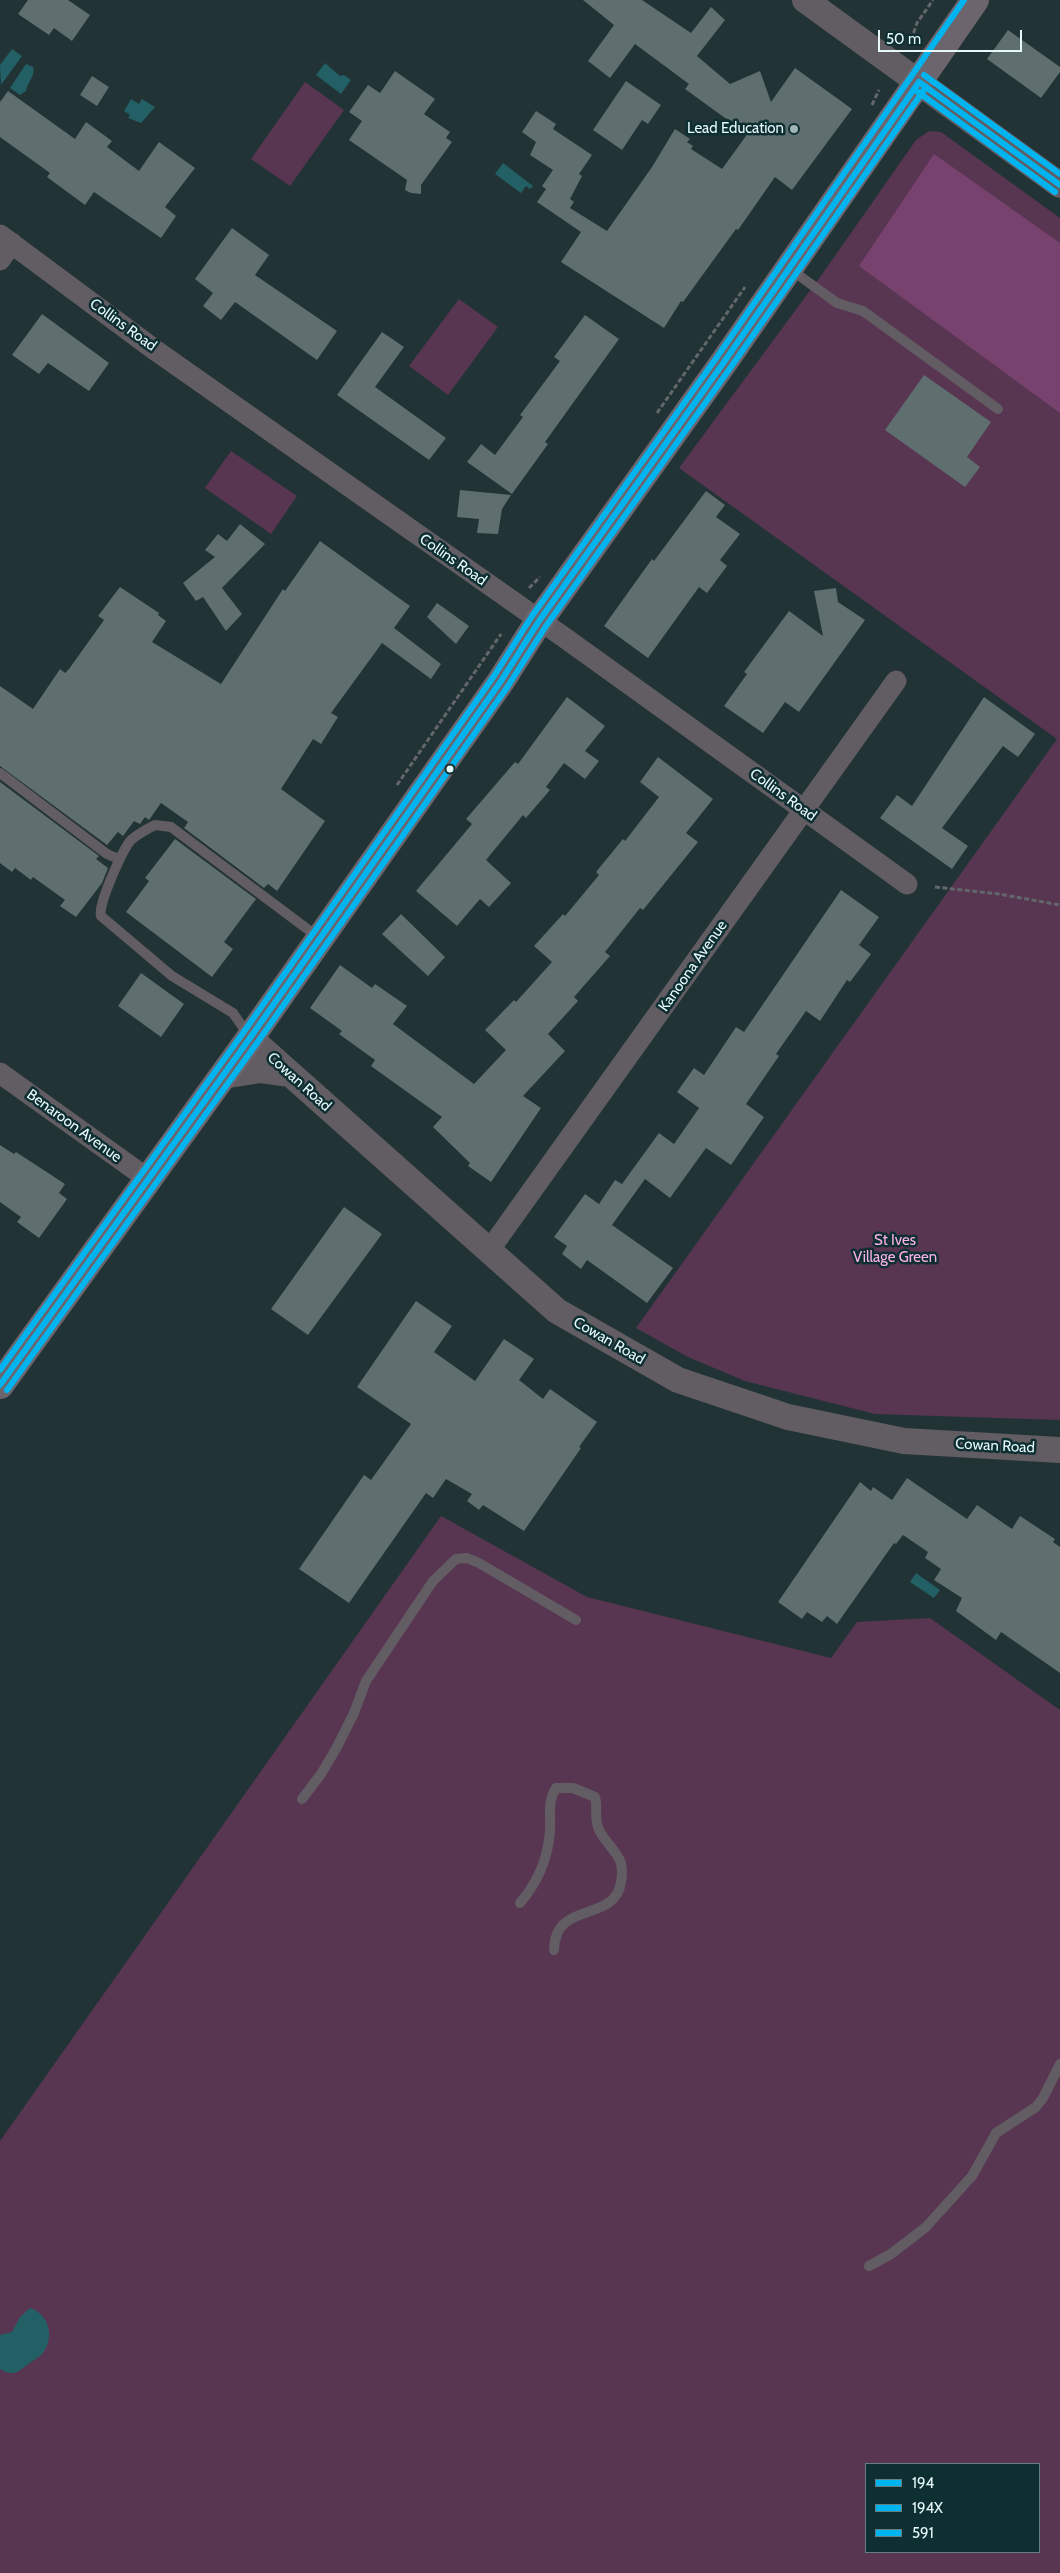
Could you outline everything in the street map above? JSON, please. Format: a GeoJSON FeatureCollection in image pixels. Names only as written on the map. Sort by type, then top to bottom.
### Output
{"type":"FeatureCollection","features":[{"type":"Feature","properties":{"kind":"main road"},"geometry":{"type":"LineString","coordinates":[[0,1385],[250,1038],[501,681],[539,621],[790,268],[975,0]]}},
{"type":"Feature","properties":{"kind":"street"},"geometry":{"type":"LineString","coordinates":[[805,0],[1060,185]]}},
{"type":"Feature","properties":{"kind":"street","name":"Collins Road"},"geometry":{"type":"LineString","coordinates":[[4,246],[155,350],[539,621],[907,884]]}},
{"type":"Feature","properties":{"kind":"street","name":"Kanoona Avenue"},"geometry":{"type":"LineString","coordinates":[[488,1252],[896,681]]}},
{"type":"Feature","properties":{"kind":"street","name":"Cowan Road"},"geometry":{"type":"LineString","coordinates":[[250,1038],[488,1252],[557,1311],[678,1380],[788,1417],[904,1441],[1060,1450]]}},
{"type":"Feature","properties":{"kind":"street"},"geometry":{"type":"LineString","coordinates":[[222,1076],[261,1070],[290,1074]]}},
{"type":"Feature","properties":{"kind":"street","name":"Benaroon Avenue"},"geometry":{"type":"LineString","coordinates":[[0,1073],[148,1179]]}},
{"type":"Feature","properties":{"kind":"lane"},"geometry":{"type":"LineString","coordinates":[[790,268],[837,303],[863,312],[998,409]]}},
{"type":"Feature","properties":{"kind":"lane"},"geometry":{"type":"LineString","coordinates":[[0,773],[107,854],[119,859]]}},
{"type":"Feature","properties":{"kind":"lane"},"geometry":{"type":"LineString","coordinates":[[250,1038],[233,1013],[172,976],[104,920],[99,910],[116,872],[119,859],[132,840],[154,825],[171,827],[319,938]]}},
{"type":"Feature","properties":{"kind":"lane"},"geometry":{"type":"LineString","coordinates":[[302,1799],[321,1774],[337,1747],[371,1673],[433,1581],[456,1559],[467,1558],[479,1563],[576,1620]]}},
{"type":"Feature","properties":{"kind":"lane"},"geometry":{"type":"LineString","coordinates":[[520,1903],[535,1883],[545,1859],[550,1830],[550,1797],[556,1788],[574,1788],[594,1797],[596,1802],[594,1811],[598,1829],[610,1844],[621,1864],[620,1888],[615,1900],[607,1906],[587,1911],[565,1921],[557,1935],[554,1950]]}},
{"type":"Feature","properties":{"kind":"lane"},"geometry":{"type":"LineString","coordinates":[[868,2266],[891,2254],[926,2227],[972,2176],[996,2133],[1007,2123],[1036,2107],[1044,2098],[1060,2064]]}},
{"type":"Feature","properties":{"kind":"path"},"geometry":{"type":"LineString","coordinates":[[911,40],[917,23],[933,0]]}},
{"type":"Feature","properties":{"kind":"path"},"geometry":{"type":"LineString","coordinates":[[870,110],[879,90]]}},
{"type":"Feature","properties":{"kind":"path"},"geometry":{"type":"LineString","coordinates":[[652,419],[750,281]]}},
{"type":"Feature","properties":{"kind":"path"},"geometry":{"type":"LineString","coordinates":[[528,588],[544,573]]}},
{"type":"Feature","properties":{"kind":"path"},"geometry":{"type":"LineString","coordinates":[[935,887],[999,894],[1060,905]]}},
{"type":"Feature","properties":{"kind":"green space"},"geometry":{"type":"Polygon","coordinates":[[[305,82],[344,110],[290,186],[251,159],[305,82]]]}},
{"type":"Feature","properties":{"kind":"green space","name":"St Ives Village Green"},"geometry":{"type":"Polygon","coordinates":[[[929,131],[941,132],[1060,218],[1060,1420],[875,1414],[745,1381],[688,1357],[636,1328],[1057,739],[679,468],[823,273],[916,140],[929,131]]]}},
{"type":"Feature","properties":{"kind":"green space"},"geometry":{"type":"Polygon","coordinates":[[[459,299],[498,327],[448,395],[409,366],[459,299]]]}},
{"type":"Feature","properties":{"kind":"green space"},"geometry":{"type":"Polygon","coordinates":[[[231,451],[297,496],[271,534],[205,488],[231,451]]]}},
{"type":"Feature","properties":{"kind":"green space"},"geometry":{"type":"Polygon","coordinates":[[[441,1516],[587,1597],[831,1658],[857,1622],[930,1618],[1060,1710],[1060,2573],[0,2573],[0,2141],[441,1516]]]}},
{"type":"Feature","properties":{"kind":"shaded area"},"geometry":{"type":"Polygon","coordinates":[[[934,154],[1060,243],[1060,413],[859,266],[934,154]]]}},
{"type":"Feature","properties":{"kind":"water"},"geometry":{"type":"Polygon","coordinates":[[[12,49],[22,56],[1,85],[0,65],[12,49]]]}},
{"type":"Feature","properties":{"kind":"water"},"geometry":{"type":"Polygon","coordinates":[[[325,63],[340,76],[344,75],[351,80],[341,94],[316,75],[325,63]]]}},
{"type":"Feature","properties":{"kind":"water"},"geometry":{"type":"Polygon","coordinates":[[[26,64],[33,67],[34,70],[26,91],[20,95],[10,88],[26,64]]]}},
{"type":"Feature","properties":{"kind":"water"},"geometry":{"type":"Polygon","coordinates":[[[131,99],[139,104],[142,99],[155,107],[141,123],[128,118],[130,115],[124,111],[131,99]]]}},
{"type":"Feature","properties":{"kind":"water"},"geometry":{"type":"Polygon","coordinates":[[[503,163],[533,186],[530,189],[526,186],[521,193],[495,174],[503,163]]]}},
{"type":"Feature","properties":{"kind":"water"},"geometry":{"type":"Polygon","coordinates":[[[916,1573],[940,1590],[934,1598],[910,1582],[916,1573]]]}},
{"type":"Feature","properties":{"kind":"water"},"geometry":{"type":"Polygon","coordinates":[[[30,2308],[41,2315],[48,2325],[48,2344],[42,2354],[19,2371],[13,2373],[5,2372],[0,2369],[0,2335],[12,2332],[20,2317],[30,2308]]]}},
{"type":"Feature","properties":{"kind":"building"},"geometry":{"type":"Polygon","coordinates":[[[28,0],[68,0],[90,15],[72,41],[54,28],[49,35],[18,14],[28,0]]]}},
{"type":"Feature","properties":{"kind":"building"},"geometry":{"type":"Polygon","coordinates":[[[583,0],[642,0],[691,33],[711,7],[725,20],[697,56],[730,84],[760,71],[771,102],[795,68],[852,109],[792,190],[775,177],[738,230],[736,229],[683,302],[681,301],[664,328],[561,262],[581,232],[537,202],[546,189],[542,186],[553,170],[530,155],[536,142],[522,132],[536,111],[556,124],[553,129],[592,155],[579,174],[582,176],[570,199],[574,202],[570,208],[607,231],[652,167],[675,129],[690,139],[687,142],[693,146],[691,149],[722,169],[751,129],[725,118],[685,89],[689,84],[635,44],[610,78],[588,61],[614,25],[583,0]]]}},
{"type":"Feature","properties":{"kind":"building"},"geometry":{"type":"Polygon","coordinates":[[[1008,30],[1060,67],[1060,72],[1041,98],[987,59],[1008,30]]]}},
{"type":"Feature","properties":{"kind":"building"},"geometry":{"type":"Polygon","coordinates":[[[395,71],[435,99],[424,114],[450,132],[446,138],[452,142],[421,185],[421,194],[405,190],[407,180],[349,140],[362,121],[349,112],[368,85],[380,93],[395,71]]]}},
{"type":"Feature","properties":{"kind":"building"},"geometry":{"type":"Polygon","coordinates":[[[92,76],[109,87],[97,106],[80,95],[92,76]]]}},
{"type":"Feature","properties":{"kind":"building"},"geometry":{"type":"Polygon","coordinates":[[[626,81],[661,105],[648,124],[642,120],[622,150],[593,130],[626,81]]]}},
{"type":"Feature","properties":{"kind":"building"},"geometry":{"type":"Polygon","coordinates":[[[8,91],[75,139],[86,122],[112,141],[107,147],[139,171],[159,142],[195,168],[165,207],[176,216],[161,238],[94,192],[85,205],[47,177],[50,173],[0,137],[0,102],[8,91]]]}},
{"type":"Feature","properties":{"kind":"building"},"geometry":{"type":"Polygon","coordinates":[[[232,228],[269,255],[255,275],[337,331],[317,360],[235,302],[221,320],[203,306],[213,293],[195,279],[232,228]]]}},
{"type":"Feature","properties":{"kind":"building"},"geometry":{"type":"Polygon","coordinates":[[[42,314],[109,363],[89,391],[48,363],[39,374],[12,355],[42,314]]]}},
{"type":"Feature","properties":{"kind":"building"},"geometry":{"type":"Polygon","coordinates":[[[585,315],[619,339],[545,442],[548,444],[512,494],[467,462],[481,444],[495,455],[523,417],[520,415],[560,361],[554,357],[585,315]]]}},
{"type":"Feature","properties":{"kind":"building"},"geometry":{"type":"Polygon","coordinates":[[[382,332],[404,347],[375,387],[446,438],[429,460],[337,395],[382,332]]]}},
{"type":"Feature","properties":{"kind":"building"},"geometry":{"type":"Polygon","coordinates":[[[924,375],[991,422],[967,457],[980,467],[965,487],[885,430],[924,375]]]}},
{"type":"Feature","properties":{"kind":"building"},"geometry":{"type":"Polygon","coordinates":[[[460,490],[511,495],[502,509],[498,534],[477,533],[479,519],[457,517],[460,490]]]}},
{"type":"Feature","properties":{"kind":"building"},"geometry":{"type":"Polygon","coordinates":[[[706,491],[725,505],[716,517],[740,534],[720,560],[727,566],[707,593],[699,587],[648,658],[604,626],[652,559],[654,561],[706,491]]]}},
{"type":"Feature","properties":{"kind":"building"},"geometry":{"type":"Polygon","coordinates":[[[240,524],[265,544],[222,588],[242,614],[226,631],[203,597],[196,601],[183,583],[215,557],[205,550],[218,534],[227,541],[240,524]]]}},
{"type":"Feature","properties":{"kind":"building"},"geometry":{"type":"Polygon","coordinates":[[[320,541],[410,606],[394,628],[441,664],[431,679],[382,643],[331,713],[338,717],[321,744],[313,739],[281,789],[325,821],[277,891],[268,884],[264,888],[184,828],[188,822],[161,803],[149,820],[145,817],[140,824],[134,821],[123,836],[118,832],[107,845],[0,766],[0,686],[33,709],[60,669],[65,673],[69,669],[104,620],[98,616],[120,587],[159,613],[158,615],[166,621],[152,642],[221,684],[283,589],[285,591],[320,541]]]}},
{"type":"Feature","properties":{"kind":"building"},"geometry":{"type":"Polygon","coordinates":[[[836,588],[838,602],[865,620],[799,712],[785,702],[763,733],[724,706],[747,674],[744,672],[789,611],[823,636],[814,591],[836,588]]]}},
{"type":"Feature","properties":{"kind":"building"},"geometry":{"type":"Polygon","coordinates":[[[437,603],[469,626],[456,644],[427,617],[437,603]]]}},
{"type":"Feature","properties":{"kind":"building"},"geometry":{"type":"Polygon","coordinates":[[[567,697],[605,726],[585,751],[599,761],[585,779],[564,763],[546,787],[550,790],[526,818],[523,815],[486,860],[511,883],[489,907],[480,899],[457,926],[416,891],[472,824],[466,819],[515,762],[518,764],[567,697]]]}},
{"type":"Feature","properties":{"kind":"building"},"geometry":{"type":"Polygon","coordinates":[[[984,697],[1035,734],[1018,757],[1003,746],[942,828],[968,846],[952,869],[880,818],[897,795],[912,806],[984,697]]]}},
{"type":"Feature","properties":{"kind":"building"},"geometry":{"type":"Polygon","coordinates":[[[658,757],[713,799],[686,833],[698,842],[643,910],[640,908],[605,952],[610,956],[574,997],[578,1001],[548,1034],[565,1051],[523,1096],[541,1108],[491,1182],[468,1166],[470,1163],[433,1127],[442,1117],[371,1066],[375,1060],[339,1034],[342,1031],[310,1008],[340,965],[372,988],[375,984],[407,1006],[393,1024],[474,1084],[506,1050],[485,1030],[514,1000],[516,1002],[552,962],[534,946],[563,914],[565,916],[599,875],[596,872],[623,839],[625,841],[659,797],[640,782],[658,757]]]}},
{"type":"Feature","properties":{"kind":"building"},"geometry":{"type":"Polygon","coordinates":[[[0,782],[99,856],[96,859],[108,868],[102,883],[76,917],[60,906],[65,900],[33,877],[31,880],[15,868],[12,872],[0,863],[0,782]]]}},
{"type":"Feature","properties":{"kind":"building"},"geometry":{"type":"Polygon","coordinates":[[[175,839],[256,899],[224,942],[233,949],[212,977],[126,912],[149,881],[145,878],[175,839]]]}},
{"type":"Feature","properties":{"kind":"building"},"geometry":{"type":"Polygon","coordinates":[[[841,890],[879,917],[859,945],[871,954],[850,982],[847,980],[820,1021],[806,1011],[776,1054],[779,1056],[746,1104],[764,1117],[731,1165],[706,1148],[670,1198],[645,1179],[612,1225],[673,1268],[647,1303],[587,1260],[581,1269],[562,1254],[567,1246],[554,1237],[585,1194],[599,1204],[615,1180],[622,1184],[659,1133],[674,1144],[699,1108],[677,1092],[694,1068],[704,1075],[736,1027],[744,1032],[841,890]]]}},
{"type":"Feature","properties":{"kind":"building"},"geometry":{"type":"Polygon","coordinates":[[[401,914],[445,957],[428,976],[382,934],[401,914]]]}},
{"type":"Feature","properties":{"kind":"building"},"geometry":{"type":"Polygon","coordinates":[[[141,973],[184,1004],[161,1037],[118,1006],[141,973]]]}},
{"type":"Feature","properties":{"kind":"building"},"geometry":{"type":"Polygon","coordinates":[[[0,1145],[14,1154],[16,1152],[65,1184],[59,1193],[67,1199],[39,1238],[17,1222],[21,1217],[0,1202],[0,1145]]]}},
{"type":"Feature","properties":{"kind":"building"},"geometry":{"type":"Polygon","coordinates":[[[344,1207],[382,1234],[308,1335],[271,1309],[344,1207]]]}},
{"type":"Feature","properties":{"kind":"building"},"geometry":{"type":"Polygon","coordinates":[[[416,1301],[452,1326],[434,1352],[475,1381],[504,1339],[534,1359],[519,1380],[543,1399],[550,1389],[597,1422],[524,1531],[483,1505],[479,1510],[467,1501],[472,1494],[446,1479],[433,1498],[426,1493],[349,1603],[299,1569],[364,1475],[371,1480],[411,1424],[357,1387],[416,1301]]]}},
{"type":"Feature","properties":{"kind":"building"},"geometry":{"type":"Polygon","coordinates":[[[907,1478],[967,1519],[977,1505],[1012,1529],[1020,1516],[1055,1539],[1053,1542],[1060,1547],[1060,1673],[1001,1632],[996,1640],[956,1611],[962,1598],[934,1580],[941,1569],[925,1558],[928,1552],[903,1535],[896,1544],[894,1543],[837,1624],[827,1616],[822,1622],[807,1612],[802,1619],[778,1602],[860,1482],[871,1491],[873,1487],[892,1500],[907,1478]]]}},
{"type":"Feature","properties":{"kind":"transit line","name":"591"},"geometry":{"type":"LineString","coordinates":[[0,1370],[243,1033],[494,676],[532,616],[717,357],[964,0]]}},
{"type":"Feature","properties":{"kind":"transit line","name":"591"},"geometry":{"type":"LineString","coordinates":[[924,75],[1060,174]]}},
{"type":"Feature","properties":{"kind":"transit line","name":"194"},"geometry":{"type":"LineString","coordinates":[[919,82],[1060,185]]}},
{"type":"Feature","properties":{"kind":"transit line","name":"194"},"geometry":{"type":"LineString","coordinates":[[0,1385],[250,1038],[501,681],[539,621],[724,362],[919,82]]}},
{"type":"Feature","properties":{"kind":"transit line","name":"194X"},"geometry":{"type":"LineString","coordinates":[[7,1390],[257,1043],[508,686],[546,626],[731,367],[926,87]]}},
{"type":"Feature","properties":{"kind":"transit line","name":"194X"},"geometry":{"type":"LineString","coordinates":[[914,89],[1055,192]]}},
{"type":"Feature","properties":{"kind":"place","name":"Lead Education"},"geometry":{"type":"Point","coordinates":[794,129]}}]}
